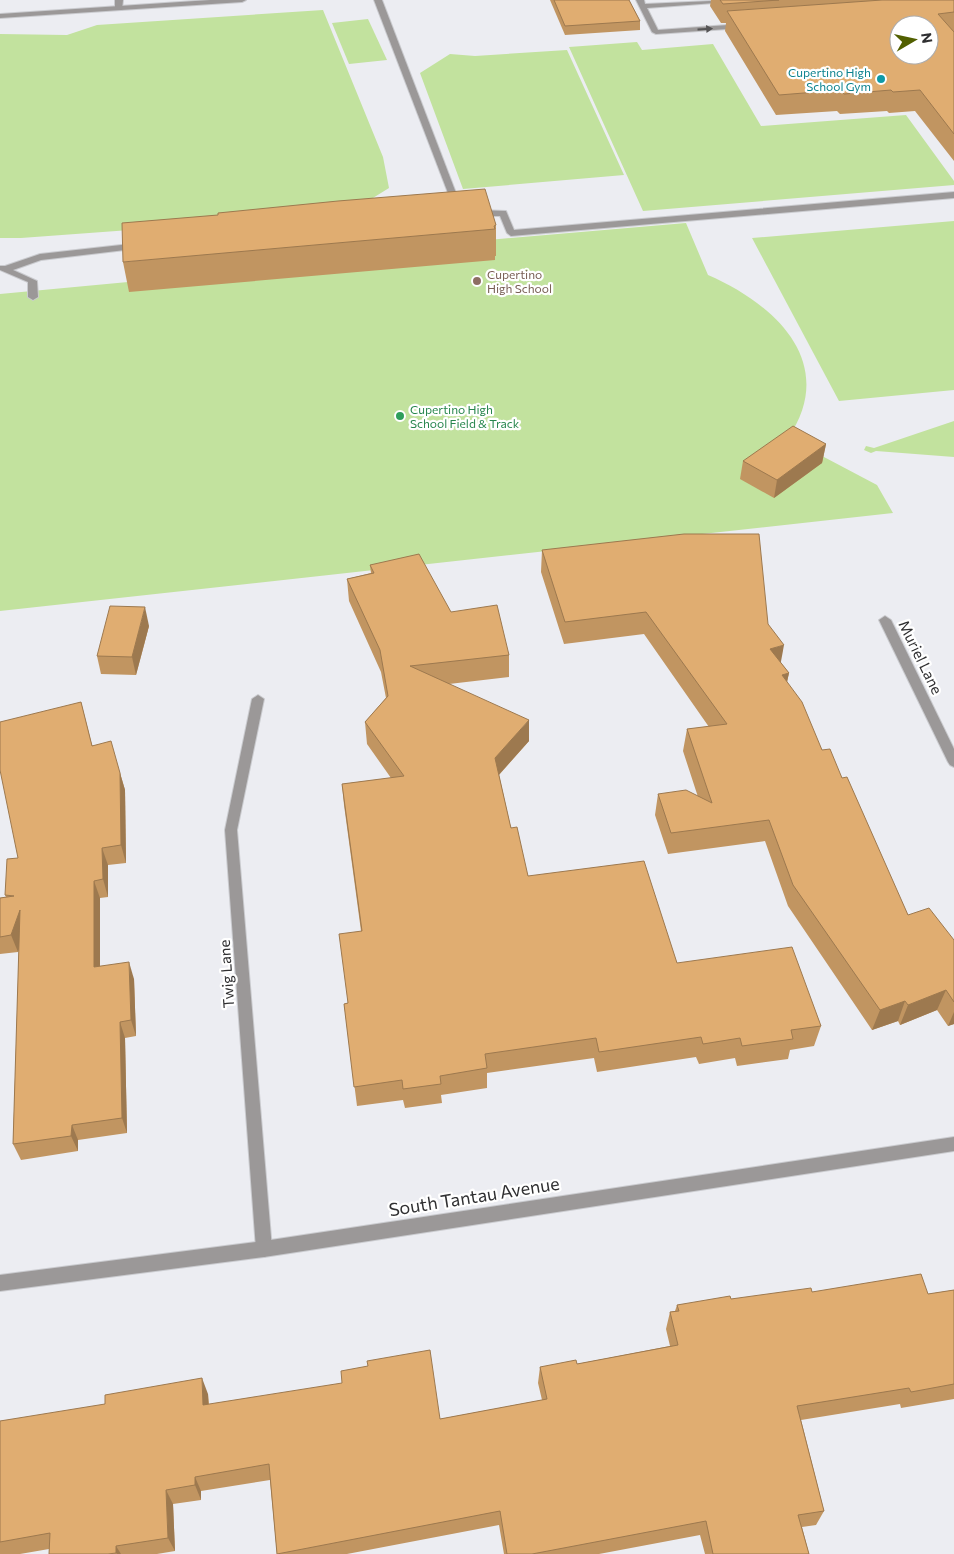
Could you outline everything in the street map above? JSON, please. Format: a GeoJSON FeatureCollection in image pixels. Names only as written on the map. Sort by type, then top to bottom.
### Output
{"type":"FeatureCollection","features":[{"type":"Feature","properties":{"kind":"street"},"geometry":{"type":"LineString","coordinates":[[119,0],[119,8]]}},
{"type":"Feature","properties":{"kind":"street"},"geometry":{"type":"LineString","coordinates":[[0,16],[242,0]]}},
{"type":"Feature","properties":{"kind":"street"},"geometry":{"type":"LineString","coordinates":[[378,0],[456,213],[503,213],[511,232],[954,195]]}},
{"type":"Feature","properties":{"kind":"street"},"geometry":{"type":"LineString","coordinates":[[728,0],[642,3],[656,32],[753,25]]}},
{"type":"Feature","properties":{"kind":"street"},"geometry":{"type":"LineString","coordinates":[[3,268],[40,257],[146,245]]}},
{"type":"Feature","properties":{"kind":"street"},"geometry":{"type":"LineString","coordinates":[[3,268],[32,280],[33,297]]}},
{"type":"Feature","properties":{"kind":"street","name":"Muriel Lane"},"geometry":{"type":"LineString","coordinates":[[885,620],[954,762]]}},
{"type":"Feature","properties":{"kind":"street","name":"Twig Lane"},"geometry":{"type":"LineString","coordinates":[[258,699],[231,830],[264,1248]]}},
{"type":"Feature","properties":{"kind":"street","name":"South Tantau Avenue"},"geometry":{"type":"LineString","coordinates":[[0,1284],[264,1248],[954,1144]]}},
{"type":"Feature","properties":{"kind":"green space"},"geometry":{"type":"Polygon","coordinates":[[[323,10],[383,157],[389,188],[347,214],[0,238],[0,34],[67,35],[97,25],[323,10]]]}},
{"type":"Feature","properties":{"kind":"green space"},"geometry":{"type":"Polygon","coordinates":[[[368,19],[387,60],[349,64],[332,23],[368,19]]]}},
{"type":"Feature","properties":{"kind":"green space"},"geometry":{"type":"Polygon","coordinates":[[[637,42],[642,50],[713,44],[761,126],[906,115],[954,181],[954,185],[643,211],[569,47],[637,42]]]}},
{"type":"Feature","properties":{"kind":"green space"},"geometry":{"type":"Polygon","coordinates":[[[567,50],[624,175],[463,189],[420,73],[450,54],[475,56],[567,50]]]}},
{"type":"Feature","properties":{"kind":"green space"},"geometry":{"type":"Polygon","coordinates":[[[954,221],[954,390],[839,401],[752,238],[954,221]]]}},
{"type":"Feature","properties":{"kind":"green space","name":"Cupertino High School Field & Track"},"geometry":{"type":"Polygon","coordinates":[[[686,223],[708,275],[733,287],[756,302],[776,320],[792,339],[803,361],[806,385],[802,411],[788,438],[877,485],[893,513],[0,611],[0,294],[128,282],[488,240],[686,223]]]}},
{"type":"Feature","properties":{"kind":"green space"},"geometry":{"type":"Polygon","coordinates":[[[954,421],[954,457],[876,451],[871,453],[864,450],[866,446],[874,448],[954,421]]]}},
{"type":"Feature","properties":{"kind":"building"},"geometry":{"type":"Polygon","coordinates":[[[554,0],[629,0],[640,21],[565,26],[554,0]]]}},
{"type":"Feature","properties":{"kind":"building"},"geometry":{"type":"Polygon","coordinates":[[[720,0],[779,0],[723,4],[720,0]]]}},
{"type":"Feature","properties":{"kind":"building"},"geometry":{"type":"Polygon","coordinates":[[[882,0],[954,0],[954,12],[939,15],[889,15],[889,65],[939,65],[939,15],[954,32],[954,134],[920,90],[893,92],[891,90],[844,94],[841,90],[779,95],[727,11],[882,0]]]}},
{"type":"Feature","properties":{"kind":"building"},"geometry":{"type":"Polygon","coordinates":[[[485,189],[496,225],[494,226],[495,229],[123,262],[122,223],[218,215],[218,213],[338,201],[485,189]]]}},
{"type":"Feature","properties":{"kind":"building"},"geometry":{"type":"Polygon","coordinates":[[[793,426],[826,444],[777,480],[743,461],[793,426]]]}},
{"type":"Feature","properties":{"kind":"building"},"geometry":{"type":"Polygon","coordinates":[[[684,534],[759,534],[768,624],[784,645],[770,649],[789,673],[782,675],[802,702],[822,750],[830,749],[842,778],[847,777],[908,915],[929,908],[954,940],[954,1002],[946,990],[908,1005],[905,1001],[880,1010],[793,885],[769,820],[671,833],[658,794],[686,790],[712,803],[687,729],[727,724],[646,612],[565,622],[542,550],[684,534]]]}},
{"type":"Feature","properties":{"kind":"building"},"geometry":{"type":"Polygon","coordinates":[[[419,554],[451,612],[497,605],[509,655],[410,666],[529,720],[495,758],[511,828],[517,827],[528,876],[644,861],[677,963],[792,947],[821,1026],[791,1030],[793,1039],[742,1046],[740,1038],[703,1044],[701,1037],[599,1052],[596,1038],[485,1054],[487,1068],[440,1076],[441,1084],[403,1089],[402,1080],[354,1087],[344,1004],[348,1003],[339,934],[362,931],[342,784],[404,776],[365,722],[388,696],[380,650],[347,579],[374,573],[370,565],[419,554]]]}},
{"type":"Feature","properties":{"kind":"building"},"geometry":{"type":"Polygon","coordinates":[[[110,606],[145,607],[132,657],[97,656],[110,606]]]}},
{"type":"Feature","properties":{"kind":"building"},"geometry":{"type":"Polygon","coordinates":[[[81,702],[92,746],[111,741],[120,773],[121,845],[102,848],[103,879],[94,881],[94,967],[129,962],[131,1020],[120,1022],[122,1118],[72,1125],[71,1136],[13,1144],[20,910],[11,935],[0,937],[0,898],[14,896],[5,895],[7,859],[18,858],[0,770],[0,722],[81,702]]]}},
{"type":"Feature","properties":{"kind":"building"},"geometry":{"type":"Polygon","coordinates":[[[921,1274],[928,1294],[954,1290],[954,1384],[911,1392],[909,1388],[797,1406],[824,1511],[798,1515],[809,1554],[713,1554],[706,1521],[532,1554],[507,1554],[500,1511],[277,1554],[269,1464],[195,1477],[195,1485],[166,1490],[168,1538],[116,1546],[116,1553],[108,1554],[49,1554],[50,1533],[0,1542],[0,1421],[105,1404],[105,1395],[202,1378],[203,1405],[342,1383],[341,1371],[368,1366],[367,1361],[430,1350],[440,1419],[547,1399],[540,1367],[576,1360],[577,1364],[678,1345],[670,1312],[679,1311],[677,1305],[730,1296],[731,1299],[811,1288],[812,1292],[921,1274]]]}},
{"type":"Feature","properties":{"kind":"place","name":"Cupertino High School Gym"},"geometry":{"type":"Point","coordinates":[881,79]}},
{"type":"Feature","properties":{"kind":"place","name":"Cupertino High School"},"geometry":{"type":"Point","coordinates":[477,281]}},
{"type":"Feature","properties":{"kind":"place","name":"Cupertino High School Field & Track"},"geometry":{"type":"Point","coordinates":[400,416]}}]}
